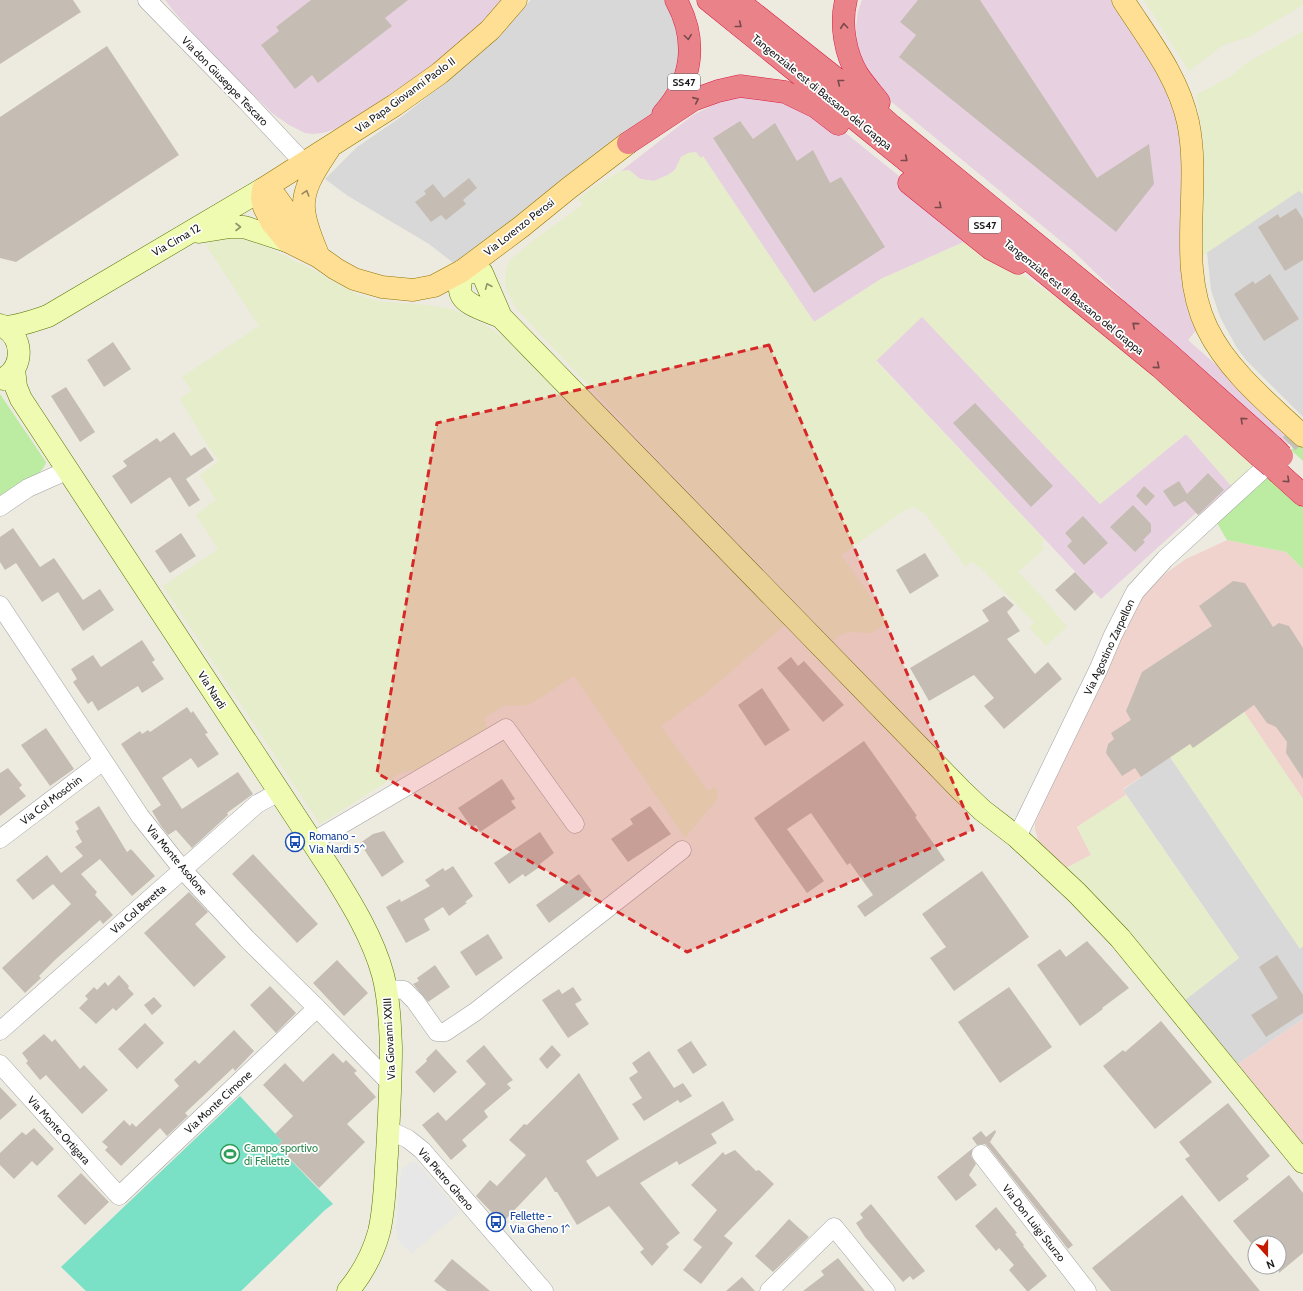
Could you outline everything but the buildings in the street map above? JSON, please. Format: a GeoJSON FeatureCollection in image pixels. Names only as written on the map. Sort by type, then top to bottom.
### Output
{"type":"FeatureCollection","features":[{"type":"Feature","properties":{"kind":"highway","name":"SS47"},"geometry":{"type":"LineString","coordinates":[[628,143],[662,115],[672,104],[685,80],[689,54],[689,40],[684,18],[676,0]]}},
{"type":"Feature","properties":{"kind":"highway","name":"Tangenziale est di Bassano del Grappa"},"geometry":{"type":"LineString","coordinates":[[708,0],[1049,276],[1269,459],[1303,475]]}},
{"type":"Feature","properties":{"kind":"highway","name":"Tangenziale est di Bassano del Grappa"},"geometry":{"type":"LineString","coordinates":[[737,0],[857,95],[892,126],[1169,354],[1303,495]]}},
{"type":"Feature","properties":{"kind":"highway"},"geometry":{"type":"LineString","coordinates":[[846,0],[843,13],[846,45],[858,74],[889,114],[1027,224],[1103,291],[1112,301],[1117,310]]}},
{"type":"Feature","properties":{"kind":"highway"},"geometry":{"type":"LineString","coordinates":[[628,143],[694,100],[718,91],[740,86],[785,92],[816,107],[992,249],[1024,267],[1049,276]]}},
{"type":"Feature","properties":{"kind":"main road","name":"Via Papa Giovanni Paolo II"},"geometry":{"type":"LineString","coordinates":[[304,163],[395,105],[440,73],[490,30],[516,0]]}},
{"type":"Feature","properties":{"kind":"main road"},"geometry":{"type":"LineString","coordinates":[[1123,0],[1164,63],[1180,93],[1184,108],[1190,136],[1192,163],[1192,267],[1196,294],[1207,327],[1218,348],[1236,370],[1303,436]]}},
{"type":"Feature","properties":{"kind":"main road","name":"Via Lorenzo Perosi"},"geometry":{"type":"LineString","coordinates":[[462,271],[628,143]]}},
{"type":"Feature","properties":{"kind":"main road"},"geometry":{"type":"LineString","coordinates":[[319,257],[305,217],[304,201],[314,172],[329,148]]}},
{"type":"Feature","properties":{"kind":"main road","name":"Via Cima 12"},"geometry":{"type":"LineString","coordinates":[[48,316],[263,189],[304,163]]}},
{"type":"Feature","properties":{"kind":"main road"},"geometry":{"type":"LineString","coordinates":[[287,241],[272,223],[264,207],[262,198],[263,189],[276,197],[319,257]]}},
{"type":"Feature","properties":{"kind":"main road"},"geometry":{"type":"LineString","coordinates":[[186,235],[230,227],[244,227],[287,241],[319,257],[354,279],[382,287],[400,290],[413,290],[434,286],[462,271],[482,274],[501,317],[961,790],[982,810],[1017,837],[1077,893],[1120,938],[1303,1162]]}},
{"type":"Feature","properties":{"kind":"main road"},"geometry":{"type":"LineString","coordinates":[[2,326],[15,326],[48,316]]}},
{"type":"Feature","properties":{"kind":"main road"},"geometry":{"type":"LineString","coordinates":[[11,367],[33,331],[48,316]]}},
{"type":"Feature","properties":{"kind":"main road"},"geometry":{"type":"LineString","coordinates":[[2,326],[15,338],[11,367],[20,399]]}},
{"type":"Feature","properties":{"kind":"main road"},"geometry":{"type":"LineString","coordinates":[[0,386],[11,391],[20,399]]}},
{"type":"Feature","properties":{"kind":"main road","name":"Via Nardi"},"geometry":{"type":"LineString","coordinates":[[20,399],[343,890],[360,919],[376,956],[386,989]]}},
{"type":"Feature","properties":{"kind":"main road","name":"Via Giovanni XXIII"},"geometry":{"type":"LineString","coordinates":[[348,1291],[361,1274],[368,1261],[379,1231],[389,1130],[391,1084],[390,1010],[386,989]]}},
{"type":"Feature","properties":{"kind":"street","name":"Via don Giuseppe Tescaro"},"geometry":{"type":"LineString","coordinates":[[147,0],[246,101],[304,163]]}},
{"type":"Feature","properties":{"kind":"street","name":"Via Agostino Zarpellon"},"geometry":{"type":"LineString","coordinates":[[1017,837],[1135,592],[1165,558],[1269,459]]}},
{"type":"Feature","properties":{"kind":"street"},"geometry":{"type":"LineString","coordinates":[[0,507],[28,488],[66,471]]}},
{"type":"Feature","properties":{"kind":"street","name":"Via Monte Asolone"},"geometry":{"type":"LineString","coordinates":[[0,605],[140,816],[182,869],[247,939],[391,1084]]}},
{"type":"Feature","properties":{"kind":"street"},"geometry":{"type":"LineString","coordinates":[[312,842],[506,728],[576,824]]}},
{"type":"Feature","properties":{"kind":"street","name":"Via Col Moschin"},"geometry":{"type":"LineString","coordinates":[[0,839],[103,761]]}},
{"type":"Feature","properties":{"kind":"street","name":"Via Col Beretta"},"geometry":{"type":"LineString","coordinates":[[0,1031],[257,804],[279,792]]}},
{"type":"Feature","properties":{"kind":"street","name":"Via Giovanni XXIII"},"geometry":{"type":"LineString","coordinates":[[386,989],[404,990],[415,1000],[437,1032],[445,1032],[475,1012],[682,850]]}},
{"type":"Feature","properties":{"kind":"street","name":"Via Monte Cimone"},"geometry":{"type":"LineString","coordinates":[[119,1196],[317,1008]]}},
{"type":"Feature","properties":{"kind":"street","name":"Via Monte Ortigara"},"geometry":{"type":"LineString","coordinates":[[0,1064],[119,1196]]}},
{"type":"Feature","properties":{"kind":"street","name":"Via Pietro Gheno"},"geometry":{"type":"LineString","coordinates":[[389,1130],[408,1139],[422,1150],[544,1291]]}},
{"type":"Feature","properties":{"kind":"street","name":"Via Don Luigi Sturzo"},"geometry":{"type":"LineString","coordinates":[[981,1154],[1087,1291]]}},
{"type":"Feature","properties":{"kind":"street"},"geometry":{"type":"LineString","coordinates":[[769,1291],[834,1227],[886,1291]]}},
{"type":"Feature","properties":{"kind":"highlighted area"},"geometry":{"type":"Polygon","coordinates":[[[769,345],[973,830],[687,952],[377,773],[437,423],[769,345]]]}},
{"type":"Feature","properties":{"kind":"shaded area"},"geometry":{"type":"Polygon","coordinates":[[[165,0],[509,0],[442,63],[405,84],[345,125],[323,133],[313,134],[305,133],[289,125],[272,113],[210,52],[165,0]]]}},
{"type":"Feature","properties":{"kind":"shaded area"},"geometry":{"type":"Polygon","coordinates":[[[531,0],[674,0],[684,21],[675,101],[456,265],[429,244],[348,196],[325,179],[357,147],[404,115],[451,78],[488,44],[531,0]]]}},
{"type":"Feature","properties":{"kind":"shaded area"},"geometry":{"type":"Polygon","coordinates":[[[862,0],[1114,0],[1162,74],[1183,140],[1198,328],[1188,340],[1297,436],[1286,446],[1156,331],[1073,251],[877,90],[857,50],[856,26],[858,11],[862,0]]]}},
{"type":"Feature","properties":{"kind":"shaded area"},"geometry":{"type":"Polygon","coordinates":[[[740,97],[782,98],[832,122],[975,237],[881,279],[814,322],[703,157],[681,157],[675,170],[654,181],[640,179],[629,170],[621,171],[693,115],[717,103],[740,97]]]}},
{"type":"Feature","properties":{"kind":"shaded area"},"geometry":{"type":"Polygon","coordinates":[[[1303,180],[1303,417],[1246,360],[1237,348],[1220,317],[1211,290],[1207,252],[1303,180]]]}},
{"type":"Feature","properties":{"kind":"shaded area"},"geometry":{"type":"Polygon","coordinates":[[[922,316],[1100,504],[1186,434],[1235,490],[1202,516],[1197,512],[1101,599],[876,360],[922,316]]]}},
{"type":"Feature","properties":{"kind":"shaded area"},"geometry":{"type":"Polygon","coordinates":[[[1227,540],[1286,552],[1303,569],[1303,799],[1242,709],[1123,789],[1126,795],[1077,827],[1091,855],[1066,868],[1039,844],[1035,823],[1074,735],[1133,611],[1146,592],[1166,573],[1186,559],[1227,540]]]}},
{"type":"Feature","properties":{"kind":"shaded area"},"geometry":{"type":"Polygon","coordinates":[[[1170,757],[1300,948],[1303,946],[1303,1019],[1238,1064],[1185,1000],[1239,958],[1123,790],[1170,757]]]}},
{"type":"Feature","properties":{"kind":"shaded area"},"geometry":{"type":"Polygon","coordinates":[[[1303,1019],[1303,1145],[1238,1064],[1303,1019]]]}},
{"type":"Feature","properties":{"kind":"shaded area"},"geometry":{"type":"Polygon","coordinates":[[[411,1162],[415,1162],[422,1168],[460,1212],[412,1253],[400,1243],[396,1228],[401,1170],[411,1162]]]}},
{"type":"Feature","properties":{"kind":"green space"},"geometry":{"type":"Polygon","coordinates":[[[1144,0],[1303,0],[1303,5],[1249,37],[1223,45],[1189,71],[1144,0]]]}},
{"type":"Feature","properties":{"kind":"green space"},"geometry":{"type":"Polygon","coordinates":[[[1303,31],[1303,194],[1299,191],[1202,256],[1203,138],[1196,95],[1233,75],[1245,64],[1303,31]]]}},
{"type":"Feature","properties":{"kind":"green space"},"geometry":{"type":"Polygon","coordinates":[[[696,152],[701,158],[703,156],[814,322],[881,279],[975,237],[1014,269],[1096,325],[1259,465],[1235,490],[1186,434],[1100,504],[922,317],[876,361],[1045,540],[1041,545],[1044,549],[1018,572],[1042,597],[1067,627],[1046,646],[1029,627],[1034,622],[982,569],[973,562],[965,566],[925,514],[914,507],[905,510],[841,555],[889,622],[871,633],[850,632],[840,635],[833,641],[647,448],[516,308],[508,293],[505,282],[506,270],[509,261],[536,238],[583,205],[578,199],[593,187],[621,171],[629,170],[640,179],[654,181],[675,170],[681,157],[688,153],[696,152]]]}},
{"type":"Feature","properties":{"kind":"green space"},"geometry":{"type":"Polygon","coordinates":[[[226,237],[244,239],[261,244],[357,294],[377,301],[426,305],[452,309],[485,325],[508,340],[786,624],[706,693],[661,726],[708,791],[715,787],[718,795],[716,801],[685,838],[574,676],[529,705],[503,706],[484,718],[486,729],[429,767],[402,772],[320,824],[163,586],[218,549],[196,515],[216,500],[200,475],[219,461],[206,443],[180,399],[192,390],[182,377],[259,326],[206,245],[215,239],[226,237]]]}},
{"type":"Feature","properties":{"kind":"green space"},"geometry":{"type":"Polygon","coordinates":[[[0,394],[46,462],[40,472],[33,478],[0,500],[0,394]]]}},
{"type":"Feature","properties":{"kind":"green space"},"geometry":{"type":"Polygon","coordinates":[[[1302,440],[1303,442],[1303,461],[1291,450],[1302,440]]]}},
{"type":"Feature","properties":{"kind":"green space"},"geometry":{"type":"Polygon","coordinates":[[[1267,472],[1303,506],[1303,569],[1286,552],[1227,540],[1214,518],[1267,472]]]}},
{"type":"Feature","properties":{"kind":"green space"},"geometry":{"type":"Polygon","coordinates":[[[1242,709],[1303,799],[1303,946],[1300,949],[1170,757],[1242,709]]]}},
{"type":"Feature","properties":{"kind":"green space"},"geometry":{"type":"Polygon","coordinates":[[[1126,795],[1239,958],[1185,1000],[1135,941],[1066,868],[1091,855],[1077,827],[1126,795]]]}},
{"type":"Feature","properties":{"kind":"green space","name":"Campo sportivo di Fellette"},"geometry":{"type":"Polygon","coordinates":[[[240,1096],[282,1141],[277,1146],[333,1204],[241,1291],[86,1291],[61,1267],[240,1096]]]}},
{"type":"Feature","properties":{"kind":"tunnel"},"geometry":{"type":"LineString","coordinates":[[1270,463],[1303,430]]}},
{"type":"Feature","properties":{"kind":"place","name":"Romano - Via Nardi 5^"},"geometry":{"type":"Point","coordinates":[295,842]}},
{"type":"Feature","properties":{"kind":"place","name":"Campo sportivo di Fellette"},"geometry":{"type":"Point","coordinates":[230,1154]}},
{"type":"Feature","properties":{"kind":"place","name":"Fellette - Via Gheno 1^"},"geometry":{"type":"Point","coordinates":[496,1222]}}]}
